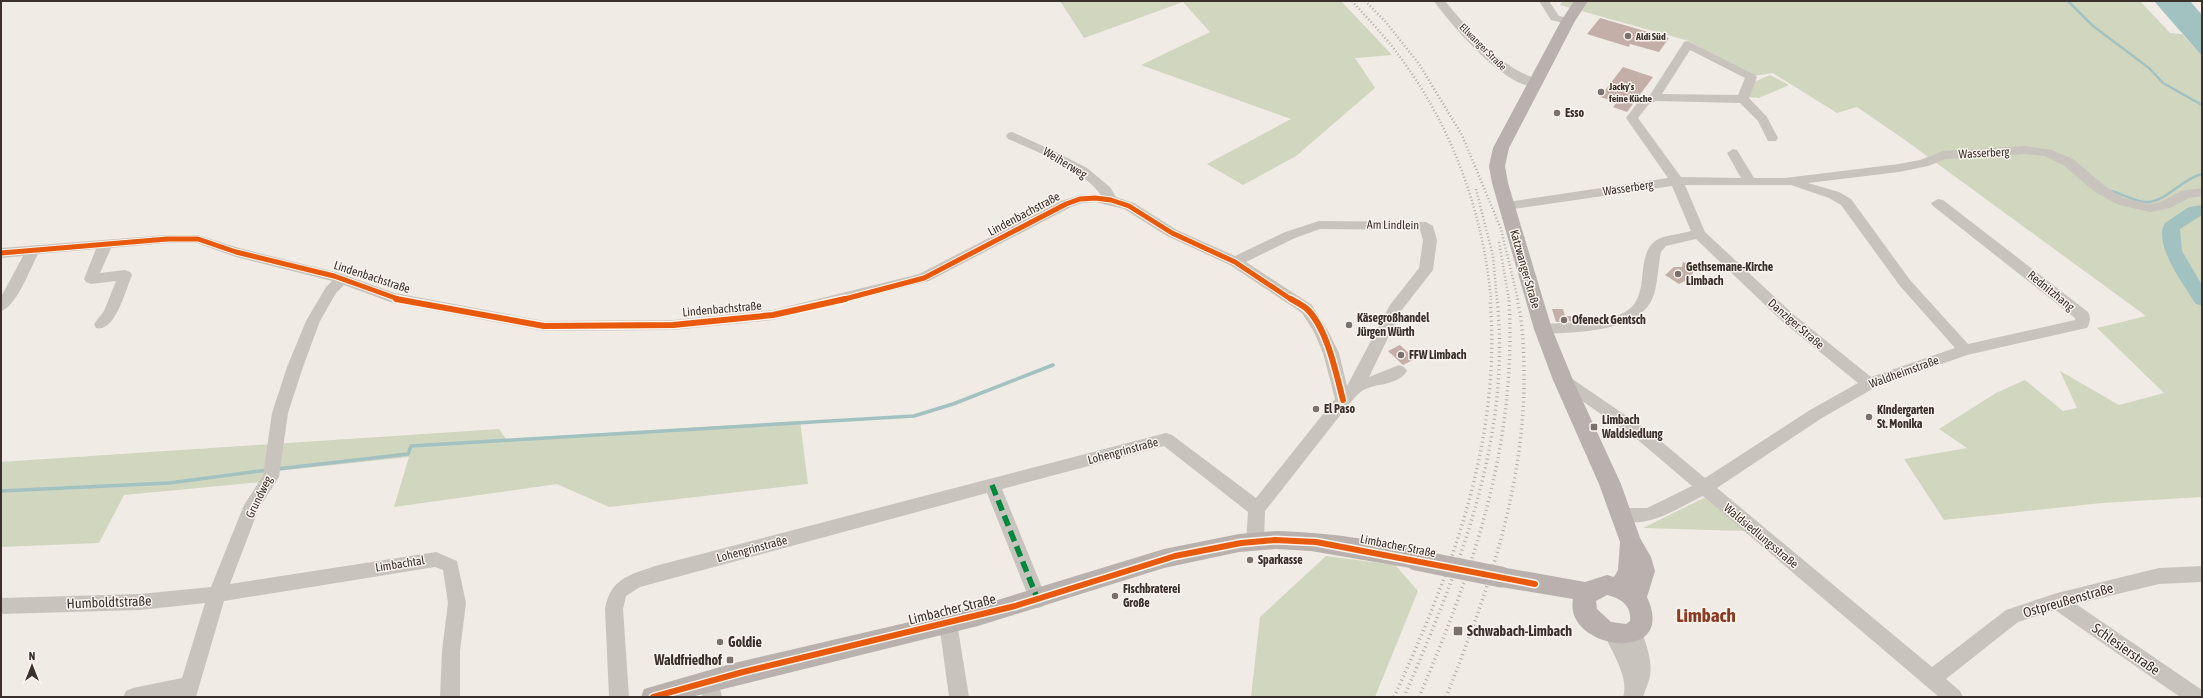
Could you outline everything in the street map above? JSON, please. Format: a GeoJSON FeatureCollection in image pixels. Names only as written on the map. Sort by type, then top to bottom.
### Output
{"type":"FeatureCollection","features":[{"type":"Feature","properties":{"kind":"main road","name":"Katzwanger Straße"},"geometry":{"type":"LineString","coordinates":[[1581,1],[1568,21],[1498,156],[1500,183],[1543,329],[1563,380],[1622,515],[1630,541],[1640,557],[1644,571],[1627,593]]}},
{"type":"Feature","properties":{"kind":"main road","name":"Limbacher Straße"},"geometry":{"type":"LineString","coordinates":[[653,697],[711,688],[821,652],[948,623],[1038,600],[1173,556],[1255,542],[1275,540],[1326,544],[1416,560],[1535,584],[1586,601]]}},
{"type":"Feature","properties":{"kind":"main road"},"geometry":{"type":"LineString","coordinates":[[1595,586],[1601,586],[1627,593],[1641,607],[1643,617],[1641,626],[1623,633],[1596,625],[1586,601],[1595,586]]}},
{"type":"Feature","properties":{"kind":"street","name":"Ellwanger Straße"},"geometry":{"type":"LineString","coordinates":[[1439,1],[1503,69],[1535,84]]}},
{"type":"Feature","properties":{"kind":"street"},"geometry":{"type":"LineString","coordinates":[[1544,1],[1555,18],[1568,21]]}},
{"type":"Feature","properties":{"kind":"street"},"geometry":{"type":"LineString","coordinates":[[1654,97],[1688,44],[1751,77],[1743,99]]}},
{"type":"Feature","properties":{"kind":"street"},"geometry":{"type":"LineString","coordinates":[[1654,97],[1743,99],[1763,120],[1772,138]]}},
{"type":"Feature","properties":{"kind":"street","name":"Danziger Straße"},"geometry":{"type":"LineString","coordinates":[[1654,97],[1645,101],[1632,118],[1677,181],[1699,234],[1788,318],[1868,384]]}},
{"type":"Feature","properties":{"kind":"street","name":"Weiherweg"},"geometry":{"type":"LineString","coordinates":[[1012,136],[1055,155],[1083,172],[1109,193],[1111,200]]}},
{"type":"Feature","properties":{"kind":"street","name":"Wasserberg"},"geometry":{"type":"LineString","coordinates":[[1507,206],[1677,181],[1785,182],[1899,168],[1923,163],[1943,155],[2025,150],[2048,153],[2068,162],[2100,189],[2120,201],[2150,208],[2165,204],[2186,194],[2202,192]]}},
{"type":"Feature","properties":{"kind":"street"},"geometry":{"type":"LineString","coordinates":[[1733,154],[1750,182]]}},
{"type":"Feature","properties":{"kind":"street"},"geometry":{"type":"LineString","coordinates":[[1785,182],[1809,186],[1834,195],[1846,202],[1905,283],[1965,350]]}},
{"type":"Feature","properties":{"kind":"street","name":"Lindenbachstraße"},"geometry":{"type":"LineString","coordinates":[[1,253],[198,239],[236,252],[342,278],[393,298],[544,326],[673,324],[727,321],[773,315],[824,304],[924,278],[1023,228],[1066,204],[1080,199],[1111,200],[1129,206],[1172,233],[1235,262],[1306,309],[1321,331],[1332,353],[1343,400]]}},
{"type":"Feature","properties":{"kind":"street","name":"Rednitzhang"},"geometry":{"type":"LineString","coordinates":[[1938,203],[2083,316],[2082,324],[1965,350]]}},
{"type":"Feature","properties":{"kind":"street","name":"Am Lindlein"},"geometry":{"type":"LineString","coordinates":[[1235,262],[1290,235],[1319,225],[1426,226],[1430,240],[1426,270],[1412,282],[1382,335],[1357,386]]}},
{"type":"Feature","properties":{"kind":"street"},"geometry":{"type":"LineString","coordinates":[[1543,329],[1597,325],[1631,315],[1646,297],[1654,251],[1661,243],[1699,234]]}},
{"type":"Feature","properties":{"kind":"street"},"geometry":{"type":"LineString","coordinates":[[101,324],[110,313],[125,275],[91,279],[105,245]]}},
{"type":"Feature","properties":{"kind":"street"},"geometry":{"type":"LineString","coordinates":[[1,306],[8,299],[33,250]]}},
{"type":"Feature","properties":{"kind":"street","name":"Grundweg"},"geometry":{"type":"LineString","coordinates":[[187,691],[217,594],[252,505],[270,477],[280,413],[309,332],[328,296],[342,278]]}},
{"type":"Feature","properties":{"kind":"street","name":"Waldheimstraße"},"geometry":{"type":"LineString","coordinates":[[1622,515],[1648,515],[1703,488],[1816,414],[1868,384],[1965,350]]}},
{"type":"Feature","properties":{"kind":"street"},"geometry":{"type":"LineString","coordinates":[[1255,542],[1257,508],[1343,400],[1357,386],[1380,380],[1399,371]]}},
{"type":"Feature","properties":{"kind":"street","name":"Waldsiedlungsstraße"},"geometry":{"type":"LineString","coordinates":[[1563,380],[1644,436],[1703,488],[1953,697]]}},
{"type":"Feature","properties":{"kind":"street","name":"Lohengrinstraße"},"geometry":{"type":"LineString","coordinates":[[618,697],[614,608],[620,590],[648,575],[696,564],[1166,439],[1257,508]]}},
{"type":"Feature","properties":{"kind":"street"},"geometry":{"type":"LineString","coordinates":[[992,485],[1038,600]]}},
{"type":"Feature","properties":{"kind":"street","name":"Limbachtal"},"geometry":{"type":"LineString","coordinates":[[217,594],[436,559],[451,566],[457,603],[451,651],[450,697]]}},
{"type":"Feature","properties":{"kind":"street","name":"Ostpreußenstraße"},"geometry":{"type":"LineString","coordinates":[[1931,679],[2012,616],[2057,601],[2159,576],[2202,574]]}},
{"type":"Feature","properties":{"kind":"street","name":"Humboldtstraße"},"geometry":{"type":"LineString","coordinates":[[1,606],[140,602],[217,594]]}},
{"type":"Feature","properties":{"kind":"street","name":"Schlesierstraße"},"geometry":{"type":"LineString","coordinates":[[2057,601],[2196,697]]}},
{"type":"Feature","properties":{"kind":"street"},"geometry":{"type":"LineString","coordinates":[[948,623],[960,697]]}},
{"type":"Feature","properties":{"kind":"street"},"geometry":{"type":"LineString","coordinates":[[1623,633],[1622,648],[1629,664],[1634,695]]}},
{"type":"Feature","properties":{"kind":"street"},"geometry":{"type":"LineString","coordinates":[[134,697],[187,691]]}},
{"type":"Feature","properties":{"kind":"green space"},"geometry":{"type":"Polygon","coordinates":[[[1060,1],[1341,1],[1392,55],[1355,58],[1375,88],[1296,156],[1243,185],[1207,164],[1291,119],[1141,65],[1210,32],[1183,2],[1084,38],[1060,1]]]}},
{"type":"Feature","properties":{"kind":"green space"},"geometry":{"type":"Polygon","coordinates":[[[1563,1],[2140,1],[2170,33],[2182,34],[2202,56],[2202,497],[2102,503],[1944,520],[1904,459],[1967,448],[1939,429],[1996,393],[2025,380],[2063,411],[2077,408],[2060,371],[2119,405],[2164,393],[2097,328],[2146,316],[1905,140],[1857,107],[1837,113],[1773,73],[1753,76],[1689,41],[1560,5],[1563,1]]]}},
{"type":"Feature","properties":{"kind":"green space"},"geometry":{"type":"Polygon","coordinates":[[[1770,75],[1789,85],[1759,98],[1747,97],[1754,82],[1770,75]]]}},
{"type":"Feature","properties":{"kind":"green space"},"geometry":{"type":"Polygon","coordinates":[[[800,421],[808,484],[609,507],[557,484],[394,507],[409,457],[277,471],[272,481],[124,495],[99,543],[1,547],[1,462],[499,429],[506,439],[800,421]]]}},
{"type":"Feature","properties":{"kind":"green space"},"geometry":{"type":"Polygon","coordinates":[[[1706,497],[1745,531],[1643,528],[1706,497]]]}},
{"type":"Feature","properties":{"kind":"green space"},"geometry":{"type":"Polygon","coordinates":[[[1326,556],[1395,565],[1418,591],[1375,697],[1251,697],[1260,617],[1326,556]]]}},
{"type":"Feature","properties":{"kind":"water"},"geometry":{"type":"Polygon","coordinates":[[[2154,1],[2190,1],[2202,15],[2202,56],[2154,1]]]}},
{"type":"Feature","properties":{"kind":"building","name":"Aldi Süd"},"geometry":{"type":"Polygon","coordinates":[[[1600,18],[1669,38],[1659,52],[1630,44],[1629,47],[1587,34],[1600,18]]]}},
{"type":"Feature","properties":{"kind":"building"},"geometry":{"type":"Polygon","coordinates":[[[1623,67],[1653,77],[1627,112],[1613,107],[1617,102],[1600,97],[1623,67]]]}},
{"type":"Feature","properties":{"kind":"building","name":"Gethsemane-Kirche Limbach"},"geometry":{"type":"Polygon","coordinates":[[[1683,262],[1695,267],[1691,278],[1679,284],[1665,275],[1674,267],[1682,267],[1683,262]]]}},
{"type":"Feature","properties":{"kind":"building","name":"Ofeneck Gentsch"},"geometry":{"type":"Polygon","coordinates":[[[1552,309],[1563,309],[1565,316],[1571,316],[1573,321],[1556,322],[1552,309]]]}},
{"type":"Feature","properties":{"kind":"building","name":"FFW Limbach"},"geometry":{"type":"Polygon","coordinates":[[[1400,345],[1415,359],[1403,365],[1388,351],[1400,345]]]}},
{"type":"Feature","properties":{"kind":"waterway"},"geometry":{"type":"LineString","coordinates":[[2068,1],[2093,26],[2149,68],[2163,83],[2202,105]]}},
{"type":"Feature","properties":{"kind":"waterway"},"geometry":{"type":"LineString","coordinates":[[2112,191],[2137,200],[2152,202],[2194,177],[2202,174]]}},
{"type":"Feature","properties":{"kind":"waterway"},"geometry":{"type":"LineString","coordinates":[[2202,210],[2195,211],[2171,227],[2173,251],[2202,300]]}},
{"type":"Feature","properties":{"kind":"waterway"},"geometry":{"type":"LineString","coordinates":[[277,469],[408,454],[411,446],[914,416],[953,404],[1053,365]]}},
{"type":"Feature","properties":{"kind":"waterway"},"geometry":{"type":"LineString","coordinates":[[1,491],[169,483],[267,470]]}},
{"type":"Feature","properties":{"kind":"railway"},"geometry":{"type":"LineString","coordinates":[[1352,1],[1389,43],[1414,77],[1432,106],[1447,136],[1472,200],[1487,266],[1491,300]]}},
{"type":"Feature","properties":{"kind":"railway"},"geometry":{"type":"LineString","coordinates":[[1365,1],[1385,21],[1419,64],[1462,135],[1501,229],[1518,300]]}},
{"type":"Feature","properties":{"kind":"railway"},"geometry":{"type":"LineString","coordinates":[[1476,189],[1493,256],[1497,300]]}},
{"type":"Feature","properties":{"kind":"railway"},"geometry":{"type":"LineString","coordinates":[[1499,242],[1509,300]]}},
{"type":"Feature","properties":{"kind":"railway"},"geometry":{"type":"LineString","coordinates":[[1394,697],[1435,601],[1453,553],[1468,503],[1480,453],[1488,403],[1492,351],[1490,299]]}},
{"type":"Feature","properties":{"kind":"railway"},"geometry":{"type":"LineString","coordinates":[[1404,697],[1424,650],[1461,553],[1476,503],[1488,453],[1496,402],[1500,351],[1497,299]]}},
{"type":"Feature","properties":{"kind":"railway"},"geometry":{"type":"LineString","coordinates":[[1419,697],[1458,600],[1488,503],[1499,454],[1506,404],[1510,352],[1509,299]]}},
{"type":"Feature","properties":{"kind":"railway"},"geometry":{"type":"LineString","coordinates":[[1446,697],[1488,584],[1509,506],[1517,467],[1522,427],[1524,386],[1524,354],[1517,299]]}},
{"type":"Feature","properties":{"kind":"marked path"},"geometry":{"type":"LineString","coordinates":[[992,485],[1038,600]]}},
{"type":"Feature","properties":{"kind":"cycle path"},"geometry":{"type":"LineString","coordinates":[[1,253],[167,239],[198,239],[236,252],[334,276],[393,298],[544,326],[673,325],[773,315],[824,304],[924,278],[1023,228],[1066,204],[1080,199],[1095,198],[1111,200],[1129,206],[1172,233],[1235,262],[1307,309],[1321,331],[1331,353],[1343,400]]}},
{"type":"Feature","properties":{"kind":"cycle path"},"geometry":{"type":"LineString","coordinates":[[653,697],[743,672],[1015,606],[1175,556],[1208,548],[1241,543],[1275,540],[1316,542],[1535,584]]}},
{"type":"Feature","properties":{"kind":"place","name":"Aldi Süd"},"geometry":{"type":"Point","coordinates":[1628,36]}},
{"type":"Feature","properties":{"kind":"place","name":"Jacky's feine Küche"},"geometry":{"type":"Point","coordinates":[1601,92]}},
{"type":"Feature","properties":{"kind":"place","name":"Esso"},"geometry":{"type":"Point","coordinates":[1557,113]}},
{"type":"Feature","properties":{"kind":"place","name":"Gethsemane-Kirche Limbach"},"geometry":{"type":"Point","coordinates":[1678,274]}},
{"type":"Feature","properties":{"kind":"place","name":"Ofeneck Gentsch"},"geometry":{"type":"Point","coordinates":[1564,320]}},
{"type":"Feature","properties":{"kind":"place","name":"Käsegroßhandel Jürgen Würth"},"geometry":{"type":"Point","coordinates":[1349,325]}},
{"type":"Feature","properties":{"kind":"place","name":"FFW Limbach"},"geometry":{"type":"Point","coordinates":[1401,355]}},
{"type":"Feature","properties":{"kind":"place","name":"El Paso"},"geometry":{"type":"Point","coordinates":[1316,409]}},
{"type":"Feature","properties":{"kind":"place","name":"Kindergarten St. Monika"},"geometry":{"type":"Point","coordinates":[1869,417]}},
{"type":"Feature","properties":{"kind":"place","name":"Limbach Waldsiedlung"},"geometry":{"type":"Point","coordinates":[1594,427]}},
{"type":"Feature","properties":{"kind":"place","name":"Sparkasse"},"geometry":{"type":"Point","coordinates":[1250,560]}},
{"type":"Feature","properties":{"kind":"place","name":"Fischbraterei Große"},"geometry":{"type":"Point","coordinates":[1115,596]}},
{"type":"Feature","properties":{"kind":"place","name":"Schwabach-Limbach"},"geometry":{"type":"Point","coordinates":[1458,631]}},
{"type":"Feature","properties":{"kind":"place","name":"Goldie"},"geometry":{"type":"Point","coordinates":[720,642]}},
{"type":"Feature","properties":{"kind":"place","name":"Waldfriedhof"},"geometry":{"type":"Point","coordinates":[730,660]}},
{"type":"Feature","properties":{"kind":"district","name":"Limbach"},"geometry":{"type":"Point","coordinates":[1706,615]}}]}
